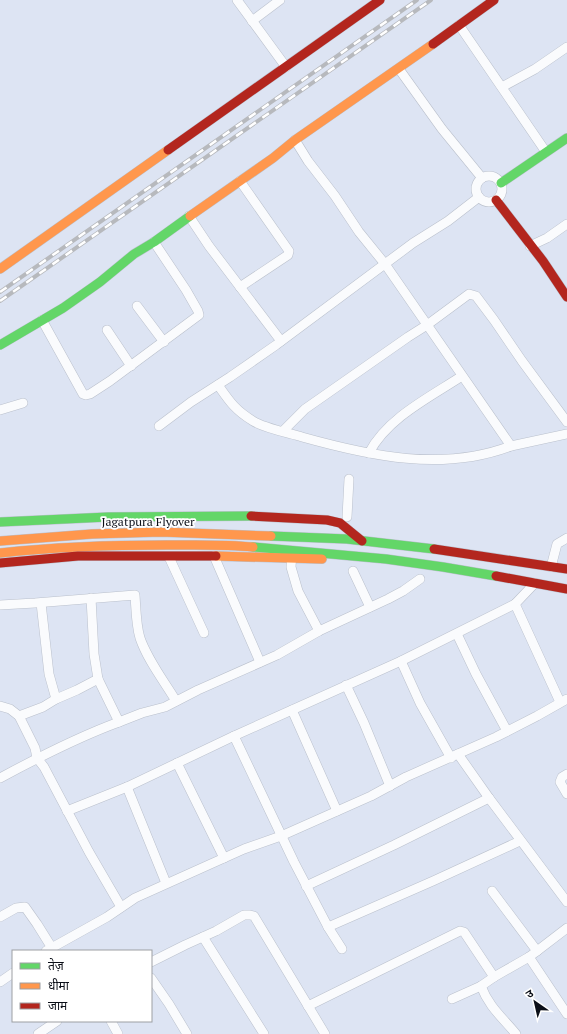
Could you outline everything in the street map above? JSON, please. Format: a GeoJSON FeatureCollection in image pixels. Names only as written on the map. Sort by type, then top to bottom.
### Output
{"type":"FeatureCollection","features":[{"type":"Feature","properties":{"kind":"main road"},"geometry":{"type":"LineString","coordinates":[[0,270],[380,0]]}},
{"type":"Feature","properties":{"kind":"main road"},"geometry":{"type":"LineString","coordinates":[[0,345],[63,308],[100,282],[134,254],[154,242],[295,140],[399,69],[494,0]]}},
{"type":"Feature","properties":{"kind":"main road"},"geometry":{"type":"LineString","coordinates":[[501,183],[567,138]]}},
{"type":"Feature","properties":{"kind":"main road"},"geometry":{"type":"LineString","coordinates":[[496,200],[543,261],[567,297]]}},
{"type":"Feature","properties":{"kind":"main road"},"geometry":{"type":"LineString","coordinates":[[0,522],[108,517],[241,516],[309,519],[327,520],[340,523],[362,541]]}},
{"type":"Feature","properties":{"kind":"main road"},"geometry":{"type":"LineString","coordinates":[[297,537],[309,519]]}},
{"type":"Feature","properties":{"kind":"main road","name":"Jagatpura Flyover"},"geometry":{"type":"LineString","coordinates":[[0,541],[92,534],[161,532],[297,537],[362,541],[437,549],[567,569]]}},
{"type":"Feature","properties":{"kind":"main road","name":"Jagatpura Flyover"},"geometry":{"type":"LineString","coordinates":[[0,553],[45,548],[139,545],[230,545],[386,559],[437,566],[567,589]]}},
{"type":"Feature","properties":{"kind":"main road"},"geometry":{"type":"LineString","coordinates":[[0,563],[78,556],[214,556],[331,560],[344,555]]}},
{"type":"Feature","properties":{"kind":"street"},"geometry":{"type":"LineString","coordinates":[[237,0],[286,67]]}},
{"type":"Feature","properties":{"kind":"street"},"geometry":{"type":"LineString","coordinates":[[252,21],[280,0]]}},
{"type":"Feature","properties":{"kind":"street"},"geometry":{"type":"LineString","coordinates":[[459,25],[546,152]]}},
{"type":"Feature","properties":{"kind":"street"},"geometry":{"type":"LineString","coordinates":[[502,87],[535,69],[567,48]]}},
{"type":"Feature","properties":{"kind":"street"},"geometry":{"type":"LineString","coordinates":[[399,69],[442,129],[482,178]]}},
{"type":"Feature","properties":{"kind":"street"},"geometry":{"type":"LineString","coordinates":[[295,140],[308,161],[335,196],[359,232],[385,264],[511,446]]}},
{"type":"Feature","properties":{"kind":"street"},"geometry":{"type":"LineString","coordinates":[[482,178],[495,178],[501,183],[502,192],[496,200],[486,202],[479,197],[476,189],[482,178]]}},
{"type":"Feature","properties":{"kind":"street"},"geometry":{"type":"LineString","coordinates":[[240,181],[289,251],[288,255],[240,287]]}},
{"type":"Feature","properties":{"kind":"street"},"geometry":{"type":"LineString","coordinates":[[159,426],[191,402],[281,341],[413,243],[448,221],[479,197]]}},
{"type":"Feature","properties":{"kind":"street"},"geometry":{"type":"LineString","coordinates":[[189,216],[209,246],[281,341]]}},
{"type":"Feature","properties":{"kind":"street"},"geometry":{"type":"LineString","coordinates":[[530,246],[547,238],[567,224]]}},
{"type":"Feature","properties":{"kind":"street"},"geometry":{"type":"LineString","coordinates":[[42,320],[83,394],[90,394],[131,366],[198,317],[199,313],[186,290],[154,242]]}},
{"type":"Feature","properties":{"kind":"street"},"geometry":{"type":"LineString","coordinates":[[283,431],[305,409],[427,325],[469,294],[476,296],[567,422]]}},
{"type":"Feature","properties":{"kind":"street"},"geometry":{"type":"LineString","coordinates":[[137,306],[164,342]]}},
{"type":"Feature","properties":{"kind":"street"},"geometry":{"type":"LineString","coordinates":[[107,330],[131,366]]}},
{"type":"Feature","properties":{"kind":"street"},"geometry":{"type":"LineString","coordinates":[[369,453],[375,442],[398,419],[462,376]]}},
{"type":"Feature","properties":{"kind":"street"},"geometry":{"type":"LineString","coordinates":[[218,385],[234,408],[255,422],[319,442],[394,458],[424,461],[462,458],[567,434]]}},
{"type":"Feature","properties":{"kind":"street"},"geometry":{"type":"LineString","coordinates":[[0,410],[22,404]]}},
{"type":"Feature","properties":{"kind":"street"},"geometry":{"type":"LineString","coordinates":[[347,517],[349,479]]}},
{"type":"Feature","properties":{"kind":"street"},"geometry":{"type":"LineString","coordinates":[[551,566],[557,544],[567,538]]}},
{"type":"Feature","properties":{"kind":"street"},"geometry":{"type":"LineString","coordinates":[[292,550],[291,568],[298,591],[319,631]]}},
{"type":"Feature","properties":{"kind":"street"},"geometry":{"type":"LineString","coordinates":[[214,556],[260,662]]}},
{"type":"Feature","properties":{"kind":"street"},"geometry":{"type":"LineString","coordinates":[[169,557],[204,633]]}},
{"type":"Feature","properties":{"kind":"street"},"geometry":{"type":"LineString","coordinates":[[353,571],[370,607]]}},
{"type":"Feature","properties":{"kind":"street"},"geometry":{"type":"LineString","coordinates":[[0,778],[37,758],[90,733],[142,713],[165,707],[277,655],[319,631],[403,591],[420,578]]}},
{"type":"Feature","properties":{"kind":"street"},"geometry":{"type":"LineString","coordinates":[[67,810],[127,787],[234,736],[401,661],[457,634],[515,604],[535,583]]}},
{"type":"Feature","properties":{"kind":"street"},"geometry":{"type":"LineString","coordinates":[[0,605],[135,595],[140,638],[153,664],[176,701]]}},
{"type":"Feature","properties":{"kind":"street"},"geometry":{"type":"LineString","coordinates":[[90,598],[94,654],[98,680],[119,722]]}},
{"type":"Feature","properties":{"kind":"street"},"geometry":{"type":"LineString","coordinates":[[41,603],[49,674],[56,698]]}},
{"type":"Feature","properties":{"kind":"street"},"geometry":{"type":"LineString","coordinates":[[0,917],[16,908],[25,907],[49,949],[107,918],[135,898],[166,883],[244,849],[281,836],[337,811],[507,731],[564,700],[515,604]]}},
{"type":"Feature","properties":{"kind":"street"},"geometry":{"type":"LineString","coordinates":[[457,634],[476,674],[507,731]]}},
{"type":"Feature","properties":{"kind":"street"},"geometry":{"type":"LineString","coordinates":[[401,661],[420,703],[454,756],[567,902]]}},
{"type":"Feature","properties":{"kind":"street"},"geometry":{"type":"LineString","coordinates":[[19,716],[43,707],[56,698],[78,690],[98,680]]}},
{"type":"Feature","properties":{"kind":"street"},"geometry":{"type":"LineString","coordinates":[[346,685],[364,722],[390,786]]}},
{"type":"Feature","properties":{"kind":"street"},"geometry":{"type":"LineString","coordinates":[[0,706],[10,709],[19,716],[35,748],[37,758],[44,767],[89,852],[121,907]]}},
{"type":"Feature","properties":{"kind":"street"},"geometry":{"type":"LineString","coordinates":[[292,710],[337,811]]}},
{"type":"Feature","properties":{"kind":"street"},"geometry":{"type":"LineString","coordinates":[[234,736],[306,886],[328,927],[342,949]]}},
{"type":"Feature","properties":{"kind":"street"},"geometry":{"type":"LineString","coordinates":[[177,763],[224,858]]}},
{"type":"Feature","properties":{"kind":"street"},"geometry":{"type":"LineString","coordinates":[[567,774],[562,777],[560,782],[567,794]]}},
{"type":"Feature","properties":{"kind":"street"},"geometry":{"type":"LineString","coordinates":[[127,787],[166,883]]}},
{"type":"Feature","properties":{"kind":"street"},"geometry":{"type":"LineString","coordinates":[[306,886],[394,845],[488,798]]}},
{"type":"Feature","properties":{"kind":"street"},"geometry":{"type":"LineString","coordinates":[[328,927],[520,841]]}},
{"type":"Feature","properties":{"kind":"street"},"geometry":{"type":"LineString","coordinates":[[492,891],[537,951]]}},
{"type":"Feature","properties":{"kind":"street"},"geometry":{"type":"LineString","coordinates":[[152,962],[216,932],[244,915],[254,916],[325,1034]]}},
{"type":"Feature","properties":{"kind":"street"},"geometry":{"type":"LineString","coordinates":[[452,999],[481,986],[537,951],[567,928]]}},
{"type":"Feature","properties":{"kind":"street"},"geometry":{"type":"LineString","coordinates":[[308,1006],[460,931],[464,932],[494,977]]}},
{"type":"Feature","properties":{"kind":"street"},"geometry":{"type":"LineString","coordinates":[[203,937],[264,1034]]}},
{"type":"Feature","properties":{"kind":"street"},"geometry":{"type":"LineString","coordinates":[[529,956],[567,1014]]}},
{"type":"Feature","properties":{"kind":"street"},"geometry":{"type":"LineString","coordinates":[[0,982],[12,974]]}},
{"type":"Feature","properties":{"kind":"street"},"geometry":{"type":"LineString","coordinates":[[152,979],[187,1034]]}},
{"type":"Feature","properties":{"kind":"street"},"geometry":{"type":"LineString","coordinates":[[481,986],[488,1003],[496,1014],[516,1034]]}},
{"type":"Feature","properties":{"kind":"street"},"geometry":{"type":"LineString","coordinates":[[38,1034],[56,1022]]}},
{"type":"Feature","properties":{"kind":"street"},"geometry":{"type":"LineString","coordinates":[[111,1022],[118,1034]]}},
{"type":"Feature","properties":{"kind":"railway"},"geometry":{"type":"LineString","coordinates":[[0,292],[417,0]]}},
{"type":"Feature","properties":{"kind":"railway"},"geometry":{"type":"LineString","coordinates":[[0,301],[431,0]]}},
{"type":"Feature","properties":{"kind":"traffic: fast"},"geometry":{"type":"LineString","coordinates":[[501,183],[567,138]]}},
{"type":"Feature","properties":{"kind":"traffic: fast"},"geometry":{"type":"LineString","coordinates":[[0,345],[63,308],[100,282],[134,254],[154,242],[190,216]]}},
{"type":"Feature","properties":{"kind":"traffic: fast"},"geometry":{"type":"LineString","coordinates":[[0,522],[108,517],[251,516]]}},
{"type":"Feature","properties":{"kind":"traffic: fast"},"geometry":{"type":"LineString","coordinates":[[271,536],[347,539],[434,549]]}},
{"type":"Feature","properties":{"kind":"traffic: fast"},"geometry":{"type":"LineString","coordinates":[[253,547],[386,559],[496,576]]}},
{"type":"Feature","properties":{"kind":"traffic: slow"},"geometry":{"type":"LineString","coordinates":[[190,216],[273,158],[295,140],[433,44]]}},
{"type":"Feature","properties":{"kind":"traffic: slow"},"geometry":{"type":"LineString","coordinates":[[0,269],[168,150]]}},
{"type":"Feature","properties":{"kind":"traffic: slow"},"geometry":{"type":"LineString","coordinates":[[0,541],[92,534],[161,532],[271,536]]}},
{"type":"Feature","properties":{"kind":"traffic: slow"},"geometry":{"type":"LineString","coordinates":[[0,553],[125,545],[231,545],[253,547]]}},
{"type":"Feature","properties":{"kind":"traffic: slow"},"geometry":{"type":"LineString","coordinates":[[216,556],[322,559]]}},
{"type":"Feature","properties":{"kind":"traffic: jam"},"geometry":{"type":"LineString","coordinates":[[168,150],[380,0]]}},
{"type":"Feature","properties":{"kind":"traffic: jam"},"geometry":{"type":"LineString","coordinates":[[433,44],[494,0]]}},
{"type":"Feature","properties":{"kind":"traffic: jam"},"geometry":{"type":"LineString","coordinates":[[496,200],[543,261],[567,297]]}},
{"type":"Feature","properties":{"kind":"traffic: jam"},"geometry":{"type":"LineString","coordinates":[[251,516],[327,520],[340,523],[362,541]]}},
{"type":"Feature","properties":{"kind":"traffic: jam"},"geometry":{"type":"LineString","coordinates":[[434,549],[567,569]]}},
{"type":"Feature","properties":{"kind":"traffic: jam"},"geometry":{"type":"LineString","coordinates":[[0,563],[78,556],[216,556]]}},
{"type":"Feature","properties":{"kind":"traffic: jam"},"geometry":{"type":"LineString","coordinates":[[496,576],[567,589]]}}]}
